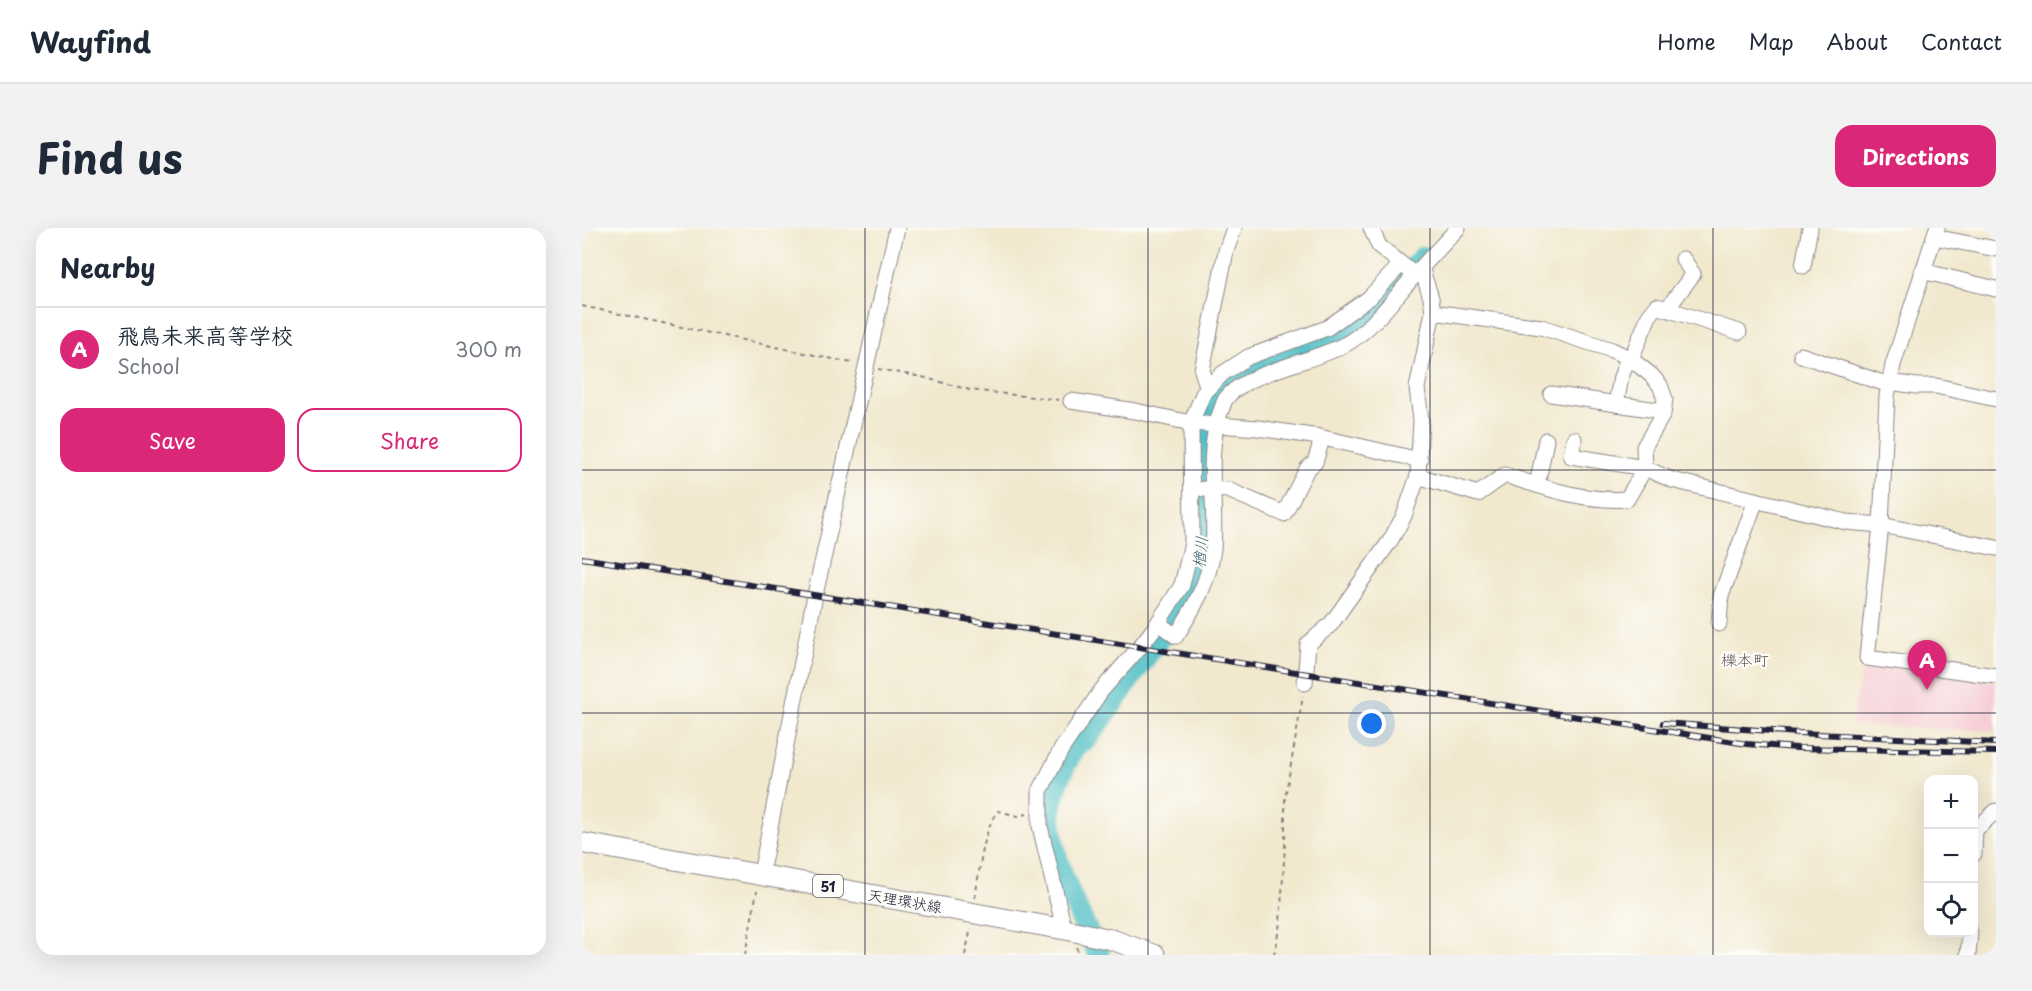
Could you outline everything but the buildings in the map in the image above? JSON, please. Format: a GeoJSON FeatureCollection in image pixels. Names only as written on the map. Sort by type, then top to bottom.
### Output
{"type":"FeatureCollection","features":[{"type":"Feature","properties":{"kind":"main road","name":"天理環状線"},"geometry":{"type":"LineString","coordinates":[[582,843],[1069,930],[1113,940],[1155,955]]}},
{"type":"Feature","properties":{"kind":"street"},"geometry":{"type":"LineString","coordinates":[[761,874],[815,595],[897,228]]}},
{"type":"Feature","properties":{"kind":"street"},"geometry":{"type":"LineString","coordinates":[[1208,389],[1202,370],[1226,251],[1234,228]]}},
{"type":"Feature","properties":{"kind":"street"},"geometry":{"type":"LineString","coordinates":[[1305,683],[1308,644],[1331,624],[1390,541],[1404,516],[1418,476],[1421,420],[1417,388],[1433,312],[1431,298],[1423,273],[1410,269],[1379,246],[1371,228]]}},
{"type":"Feature","properties":{"kind":"street"},"geometry":{"type":"LineString","coordinates":[[1069,930],[1040,826],[1040,791],[1061,750],[1101,691],[1139,648],[1182,585],[1192,543],[1193,423],[1203,394],[1222,374],[1248,357],[1327,328],[1410,269],[1458,228]]}},
{"type":"Feature","properties":{"kind":"street"},"geometry":{"type":"LineString","coordinates":[[1803,266],[1810,228]]}},
{"type":"Feature","properties":{"kind":"street"},"geometry":{"type":"LineString","coordinates":[[1996,249],[1936,232],[1922,271],[1889,384],[1881,525],[1867,658],[1996,676]]}},
{"type":"Feature","properties":{"kind":"street"},"geometry":{"type":"LineString","coordinates":[[1667,309],[1693,274],[1683,259]]}},
{"type":"Feature","properties":{"kind":"street"},"geometry":{"type":"LineString","coordinates":[[1158,623],[1176,636],[1198,602],[1208,576],[1213,548],[1212,446],[1214,424],[1225,400],[1256,377],[1332,351],[1353,340],[1379,315],[1410,269]]}},
{"type":"Feature","properties":{"kind":"street"},"geometry":{"type":"LineString","coordinates":[[1922,271],[1996,289]]}},
{"type":"Feature","properties":{"kind":"street"},"geometry":{"type":"LineString","coordinates":[[1616,404],[1621,377],[1649,316],[1657,306],[1739,332]]}},
{"type":"Feature","properties":{"kind":"street"},"geometry":{"type":"LineString","coordinates":[[1418,476],[1478,494],[1505,475],[1586,498],[1611,501],[1627,499],[1645,468],[1644,447],[1663,411],[1665,399],[1660,385],[1651,375],[1629,358],[1612,350],[1541,327],[1433,312]]}},
{"type":"Feature","properties":{"kind":"street"},"geometry":{"type":"LineString","coordinates":[[1801,355],[1889,384],[1936,386],[1996,399]]}},
{"type":"Feature","properties":{"kind":"street"},"geometry":{"type":"LineString","coordinates":[[1551,394],[1663,411]]}},
{"type":"Feature","properties":{"kind":"street"},"geometry":{"type":"LineString","coordinates":[[1071,401],[1193,423],[1258,428],[1319,437],[1420,460]]}},
{"type":"Feature","properties":{"kind":"street"},"geometry":{"type":"LineString","coordinates":[[1191,490],[1228,490],[1284,514],[1307,469],[1315,462],[1320,446],[1319,437]]}},
{"type":"Feature","properties":{"kind":"street"},"geometry":{"type":"LineString","coordinates":[[1574,439],[1571,456],[1645,468],[1672,480],[1846,522],[1881,525],[1996,548]]}},
{"type":"Feature","properties":{"kind":"street"},"geometry":{"type":"LineString","coordinates":[[1537,485],[1546,440]]}},
{"type":"Feature","properties":{"kind":"street"},"geometry":{"type":"LineString","coordinates":[[1719,624],[1721,596],[1756,500]]}},
{"type":"Feature","properties":{"kind":"street"},"geometry":{"type":"LineString","coordinates":[[1976,829],[1996,811]]}},
{"type":"Feature","properties":{"kind":"street"},"geometry":{"type":"LineString","coordinates":[[1968,955],[1970,937]]}},
{"type":"Feature","properties":{"kind":"path"},"geometry":{"type":"LineString","coordinates":[[582,306],[922,377],[970,390],[1071,401]]}},
{"type":"Feature","properties":{"kind":"path"},"geometry":{"type":"LineString","coordinates":[[1274,955],[1280,923],[1285,846],[1285,798],[1305,683]]}},
{"type":"Feature","properties":{"kind":"path"},"geometry":{"type":"LineString","coordinates":[[975,899],[982,856],[992,818],[998,812],[1018,816],[1027,815],[1040,791]]}},
{"type":"Feature","properties":{"kind":"path"},"geometry":{"type":"LineString","coordinates":[[745,955],[761,874]]}},
{"type":"Feature","properties":{"kind":"path"},"geometry":{"type":"LineString","coordinates":[[965,955],[971,928]]}},
{"type":"Feature","properties":{"kind":"shaded area"},"geometry":{"type":"Polygon","coordinates":[[[1864,662],[1996,682],[1996,731],[1851,725],[1864,662]]]}},
{"type":"Feature","properties":{"kind":"waterway","name":"楢川"},"geometry":{"type":"LineString","coordinates":[[1099,955],[1066,885],[1060,867],[1052,829],[1052,803],[1061,775],[1074,749],[1088,738],[1174,619],[1192,590],[1201,560],[1199,460],[1203,422],[1208,405],[1220,389],[1235,378],[1268,363],[1322,347],[1339,339],[1371,312],[1423,257]]}},
{"type":"Feature","properties":{"kind":"railway"},"geometry":{"type":"LineString","coordinates":[[582,558],[1747,744],[1797,748],[1996,752]]}},
{"type":"Feature","properties":{"kind":"railway"},"geometry":{"type":"LineString","coordinates":[[1663,723],[1799,733],[1996,743]]}},
{"type":"Feature","properties":{"kind":"place","name":"飛鳥未来高等学校"},"geometry":{"type":"Point","coordinates":[1927,690]}},
{"type":"Feature","properties":{"kind":"district","name":"櫟本町"},"geometry":{"type":"Point","coordinates":[1745,659]}}]}
